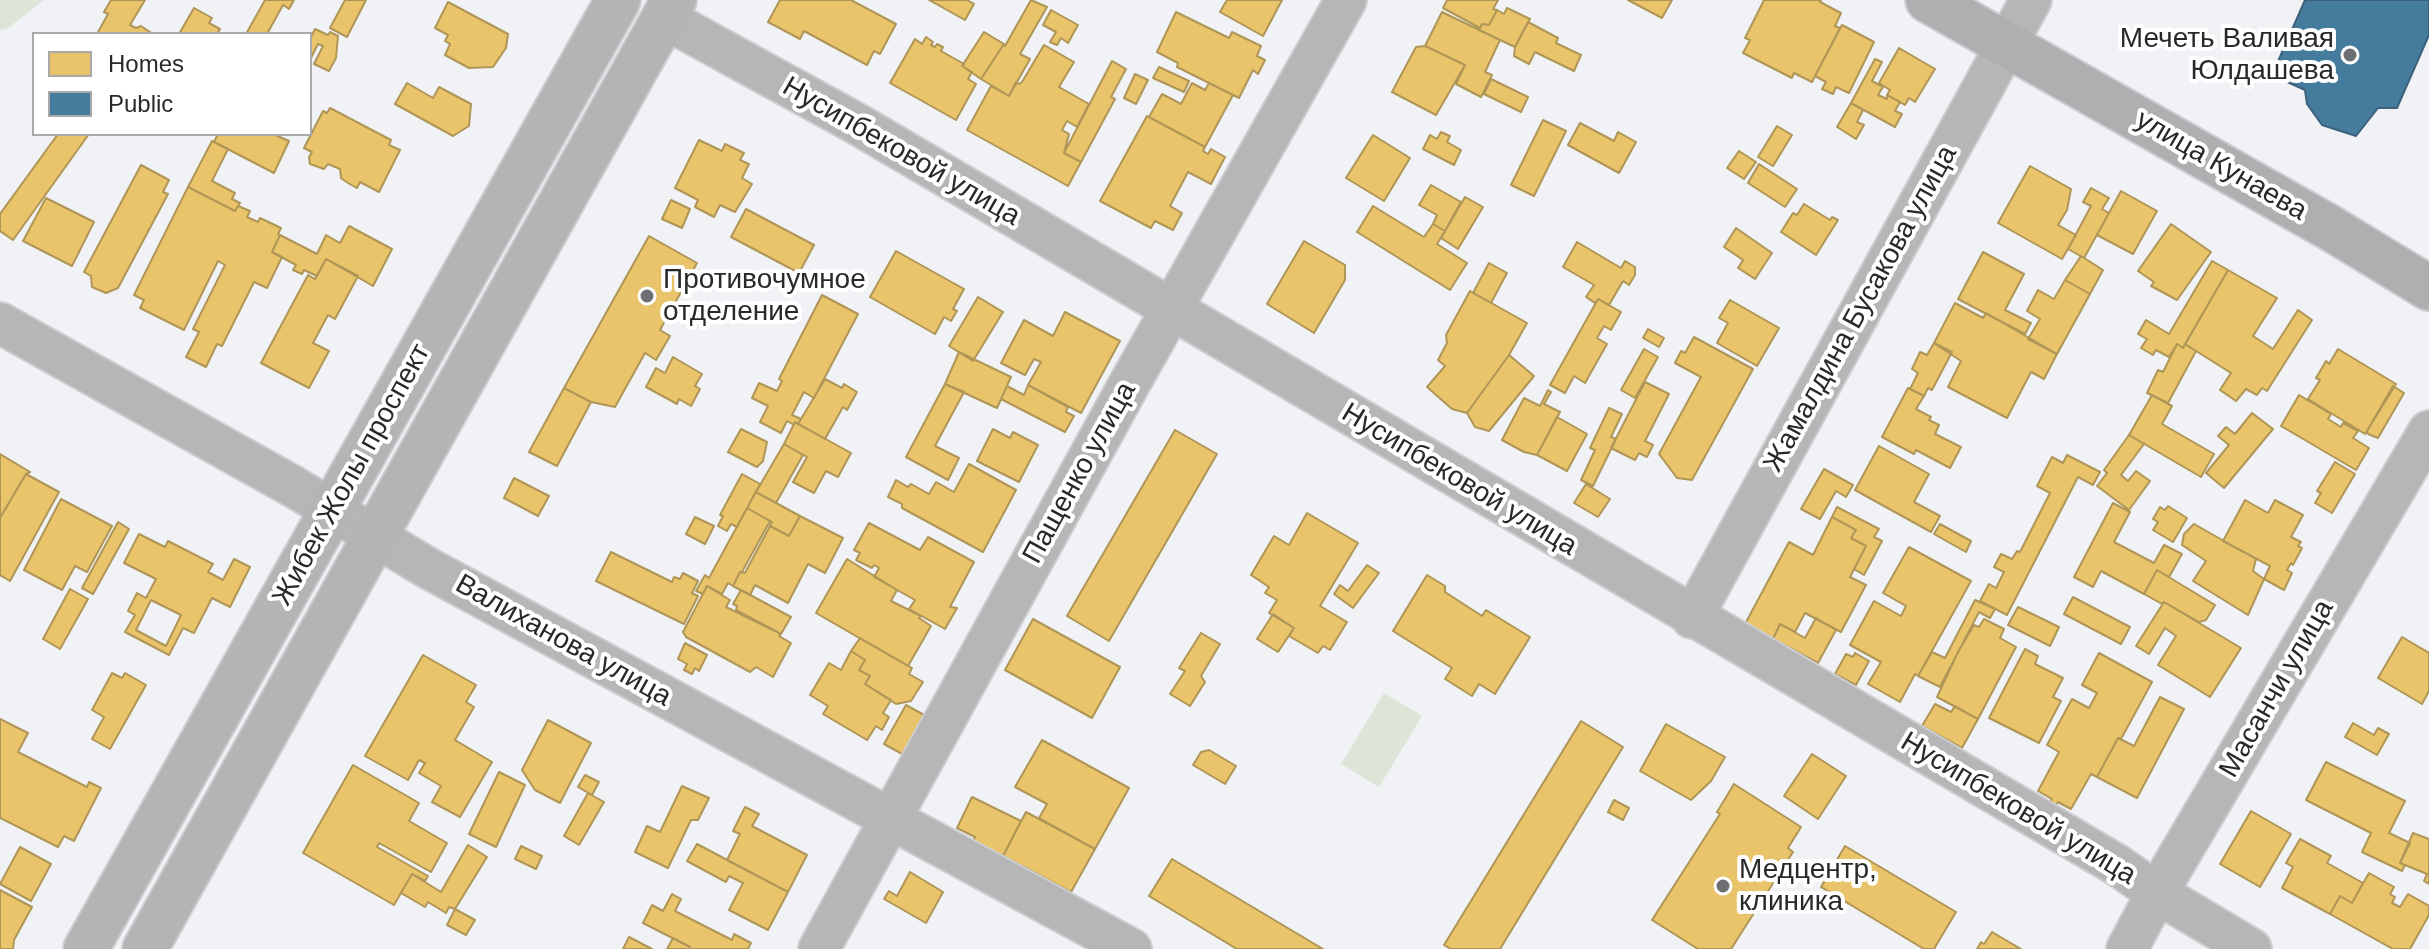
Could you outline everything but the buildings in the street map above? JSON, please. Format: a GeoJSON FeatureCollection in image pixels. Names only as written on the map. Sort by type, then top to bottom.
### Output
{"type":"FeatureCollection","features":[{"type":"Feature","properties":{"kind":"highway","name":"Жибек Жолы проспект"},"geometry":{"type":"LineString","coordinates":[[86,949],[618,0]]}},
{"type":"Feature","properties":{"kind":"highway","name":"Жибек Жолы проспект"},"geometry":{"type":"LineString","coordinates":[[145,949],[669,9]]}},
{"type":"Feature","properties":{"kind":"main road","name":"улица Кунаева"},"geometry":{"type":"LineString","coordinates":[[1928,0],[2304,213],[2429,288]]}},
{"type":"Feature","properties":{"kind":"street","name":"Пащенко улица"},"geometry":{"type":"LineString","coordinates":[[819,949],[1171,309],[1346,0]]}},
{"type":"Feature","properties":{"kind":"street","name":"Жамалдина Бусакова улица"},"geometry":{"type":"LineString","coordinates":[[1692,618],[2031,0]]}},
{"type":"Feature","properties":{"kind":"street","name":"Нусипбековой улица"},"geometry":{"type":"LineString","coordinates":[[669,9],[859,125],[1692,618],[2117,865],[2157,893],[2251,949]]}},
{"type":"Feature","properties":{"kind":"street","name":"Валиханова улица"},"geometry":{"type":"LineString","coordinates":[[0,323],[332,510],[426,567],[1131,949]]}},
{"type":"Feature","properties":{"kind":"street","name":"Масанчи улица"},"geometry":{"type":"LineString","coordinates":[[2127,949],[2429,431]]}},
{"type":"Feature","properties":{"kind":"shaded area"},"geometry":{"type":"Polygon","coordinates":[[[0,0],[44,0],[7,29],[0,30],[0,0]]]}},
{"type":"Feature","properties":{"kind":"shaded area"},"geometry":{"type":"Polygon","coordinates":[[[1384,693],[1422,716],[1379,787],[1341,764],[1384,693]]]}},
{"type":"Feature","properties":{"kind":"place","name":"Мечеть Валивая Юлдашева"},"geometry":{"type":"Point","coordinates":[2350,55]}},
{"type":"Feature","properties":{"kind":"place","name":"Противочумное отделение"},"geometry":{"type":"Point","coordinates":[647,296]}},
{"type":"Feature","properties":{"kind":"place","name":"Медцентр, клиника"},"geometry":{"type":"Point","coordinates":[1723,886]}}]}
